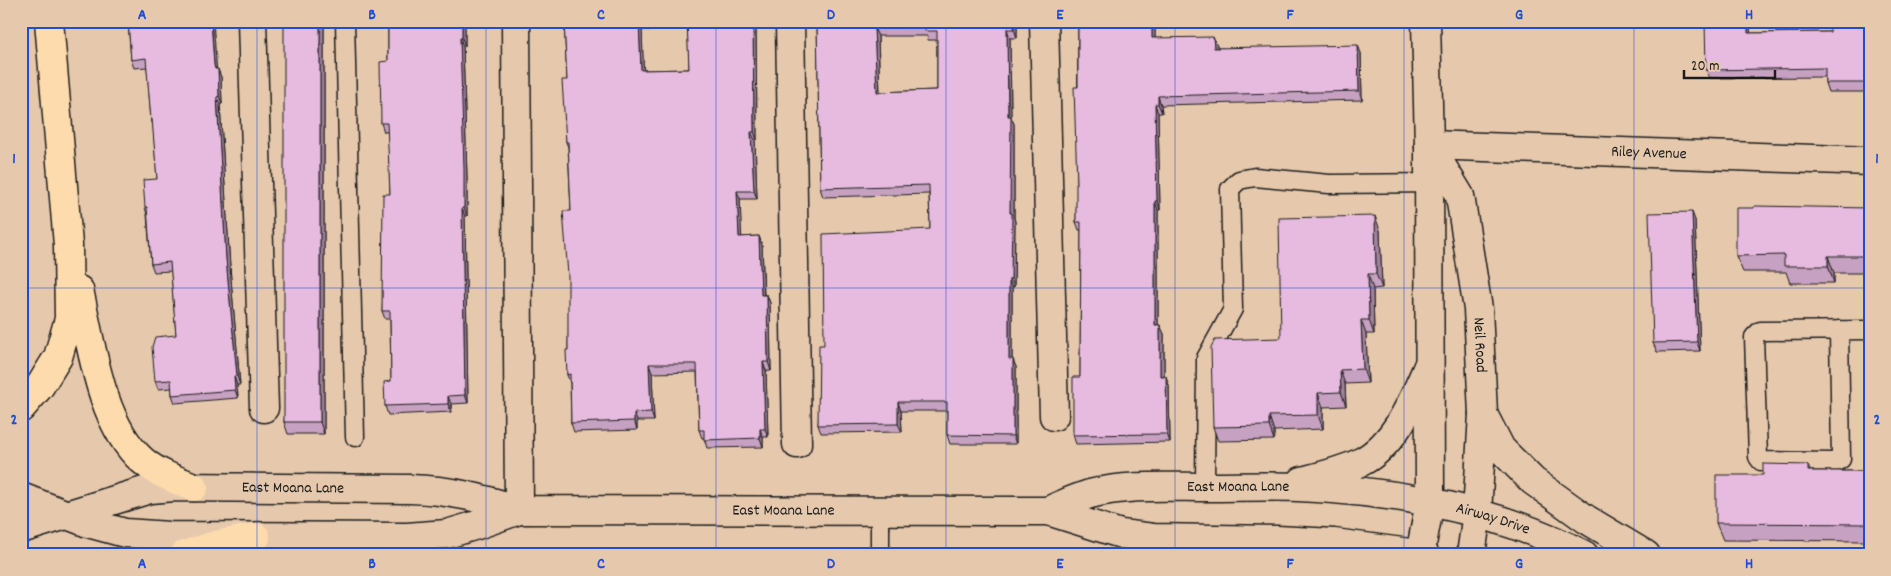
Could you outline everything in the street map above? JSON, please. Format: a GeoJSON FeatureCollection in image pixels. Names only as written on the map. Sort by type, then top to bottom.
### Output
{"type":"FeatureCollection","features":[{"type":"Feature","properties":{"kind":"highway"},"geometry":{"type":"LineString","coordinates":[[21,408],[40,386],[58,357],[69,319],[68,245],[49,21]]}},
{"type":"Feature","properties":{"kind":"highway"},"geometry":{"type":"LineString","coordinates":[[68,245],[100,381],[112,417],[125,441],[142,460],[160,473],[194,487]]}},
{"type":"Feature","properties":{"kind":"highway"},"geometry":{"type":"LineString","coordinates":[[184,555],[215,545],[256,537]]}},
{"type":"Feature","properties":{"kind":"street"},"geometry":{"type":"LineString","coordinates":[[252,21],[264,408]]}},
{"type":"Feature","properties":{"kind":"street"},"geometry":{"type":"LineString","coordinates":[[516,21],[519,510]]}},
{"type":"Feature","properties":{"kind":"street"},"geometry":{"type":"LineString","coordinates":[[790,21],[797,444]]}},
{"type":"Feature","properties":{"kind":"street"},"geometry":{"type":"LineString","coordinates":[[1044,21],[1054,416]]}},
{"type":"Feature","properties":{"kind":"street"},"geometry":{"type":"LineString","coordinates":[[1426,21],[1429,145]]}},
{"type":"Feature","properties":{"kind":"street","name":"Riley Avenue"},"geometry":{"type":"LineString","coordinates":[[1429,145],[1870,161]]}},
{"type":"Feature","properties":{"kind":"street","name":"Neil Road"},"geometry":{"type":"LineString","coordinates":[[1429,145],[1441,183],[1460,196],[1478,309],[1482,414],[1477,513],[1471,555]]}},
{"type":"Feature","properties":{"kind":"street"},"geometry":{"type":"LineString","coordinates":[[1422,554],[1430,502],[1428,366],[1441,183]]}},
{"type":"Feature","properties":{"kind":"street"},"geometry":{"type":"LineString","coordinates":[[1277,487],[1354,465],[1378,449],[1393,433],[1408,411],[1428,366]]}},
{"type":"Feature","properties":{"kind":"street"},"geometry":{"type":"LineString","coordinates":[[1482,414],[1501,449],[1533,481],[1586,519],[1646,555]]}},
{"type":"Feature","properties":{"kind":"street","name":"East Moana Lane"},"geometry":{"type":"LineString","coordinates":[[21,529],[150,489],[194,487],[440,490],[478,498],[519,510],[1048,511],[1121,534],[1153,538],[1334,543],[1422,554]]}},
{"type":"Feature","properties":{"kind":"street","name":"East Moana Lane"},"geometry":{"type":"LineString","coordinates":[[1048,511],[1090,494],[1147,487],[1277,487],[1368,492],[1430,502]]}},
{"type":"Feature","properties":{"kind":"street","name":"East Moana Lane"},"geometry":{"type":"LineString","coordinates":[[21,497],[88,523],[125,533],[169,536],[256,537],[312,546],[447,534],[477,526],[519,510]]}},
{"type":"Feature","properties":{"kind":"street","name":"Airway Drive"},"geometry":{"type":"LineString","coordinates":[[1430,502],[1477,513],[1545,537],[1584,555]]}},
{"type":"Feature","properties":{"kind":"street"},"geometry":{"type":"LineString","coordinates":[[1121,534],[1224,555]]}},
{"type":"Feature","properties":{"kind":"lane"},"geometry":{"type":"LineString","coordinates":[[345,21],[356,437]]}},
{"type":"Feature","properties":{"kind":"lane"},"geometry":{"type":"LineString","coordinates":[[1205,487],[1206,358],[1234,309],[1230,189],[1239,180],[1255,177],[1329,184],[1441,183]]}},
{"type":"Feature","properties":{"kind":"lane"},"geometry":{"type":"LineString","coordinates":[[1839,330],[1841,458],[1836,462],[1761,461],[1758,457],[1754,337],[1760,331],[1839,330],[1870,330]]}},
{"type":"Feature","properties":{"kind":"lane"},"geometry":{"type":"LineString","coordinates":[[880,510],[880,555]]}},
{"type":"Feature","properties":{"kind":"building"},"geometry":{"type":"Polygon","coordinates":[[[128,21],[211,21],[214,65],[215,69],[218,69],[219,96],[217,97],[226,259],[237,376],[234,376],[235,390],[172,395],[171,380],[155,381],[152,347],[155,337],[176,335],[170,262],[151,264],[143,180],[157,179],[152,119],[146,58],[131,60],[128,21]]]}},
{"type":"Feature","properties":{"kind":"building"},"geometry":{"type":"Polygon","coordinates":[[[284,21],[320,21],[320,422],[284,422],[284,21]]]}},
{"type":"Feature","properties":{"kind":"building"},"geometry":{"type":"Polygon","coordinates":[[[388,21],[462,21],[462,38],[460,38],[464,169],[464,208],[462,208],[465,395],[448,396],[448,404],[385,406],[384,382],[391,381],[390,311],[382,311],[383,194],[390,194],[387,123],[381,123],[380,62],[388,61],[388,21]]]}},
{"type":"Feature","properties":{"kind":"building"},"geometry":{"type":"Polygon","coordinates":[[[564,21],[654,21],[639,22],[641,70],[689,69],[687,21],[753,21],[754,132],[751,132],[754,191],[737,191],[739,237],[759,236],[761,295],[767,295],[768,362],[763,362],[765,429],[760,429],[760,438],[704,440],[704,430],[699,430],[697,364],[649,364],[651,412],[634,413],[634,421],[571,423],[570,374],[567,375],[566,350],[568,350],[568,275],[563,211],[571,211],[568,142],[566,142],[562,80],[567,80],[564,21]]]}},
{"type":"Feature","properties":{"kind":"building"},"geometry":{"type":"Polygon","coordinates":[[[817,21],[1014,21],[1014,29],[1007,29],[1008,116],[1011,116],[1010,213],[1012,213],[1011,279],[1009,279],[1009,359],[1013,359],[1013,436],[947,435],[947,402],[898,402],[898,424],[818,425],[819,345],[824,345],[823,234],[930,229],[929,185],[820,188],[817,21]],[[925,27],[874,28],[877,92],[937,90],[937,31],[925,31],[925,27]]]}},
{"type":"Feature","properties":{"kind":"building"},"geometry":{"type":"Polygon","coordinates":[[[1078,21],[1152,21],[1152,38],[1213,37],[1214,48],[1358,45],[1359,91],[1158,96],[1158,104],[1155,104],[1157,201],[1155,201],[1155,325],[1160,325],[1160,376],[1166,376],[1167,434],[1073,435],[1073,377],[1080,377],[1081,222],[1076,222],[1077,184],[1074,87],[1078,87],[1078,21]]]}},
{"type":"Feature","properties":{"kind":"building"},"geometry":{"type":"Polygon","coordinates":[[[1705,21],[1748,21],[1748,33],[1830,32],[1830,21],[1870,21],[1869,80],[1866,80],[1866,83],[1825,83],[1825,68],[1706,70],[1705,21]]]}},
{"type":"Feature","properties":{"kind":"building"},"geometry":{"type":"Polygon","coordinates":[[[1754,206],[1870,208],[1870,256],[1828,256],[1828,266],[1784,266],[1784,255],[1736,256],[1736,208],[1754,208],[1754,206]]]}},
{"type":"Feature","properties":{"kind":"building"},"geometry":{"type":"Polygon","coordinates":[[[1692,212],[1697,342],[1653,343],[1649,213],[1692,212]]]}},
{"type":"Feature","properties":{"kind":"building"},"geometry":{"type":"Polygon","coordinates":[[[1375,216],[1376,274],[1368,274],[1369,320],[1361,320],[1363,369],[1340,370],[1341,392],[1318,393],[1318,415],[1269,416],[1269,426],[1213,427],[1211,347],[1215,340],[1281,338],[1279,218],[1375,216]]]}},
{"type":"Feature","properties":{"kind":"building"},"geometry":{"type":"Polygon","coordinates":[[[1763,464],[1808,465],[1808,471],[1870,471],[1870,524],[1716,523],[1716,475],[1763,475],[1763,464]]]}}]}
